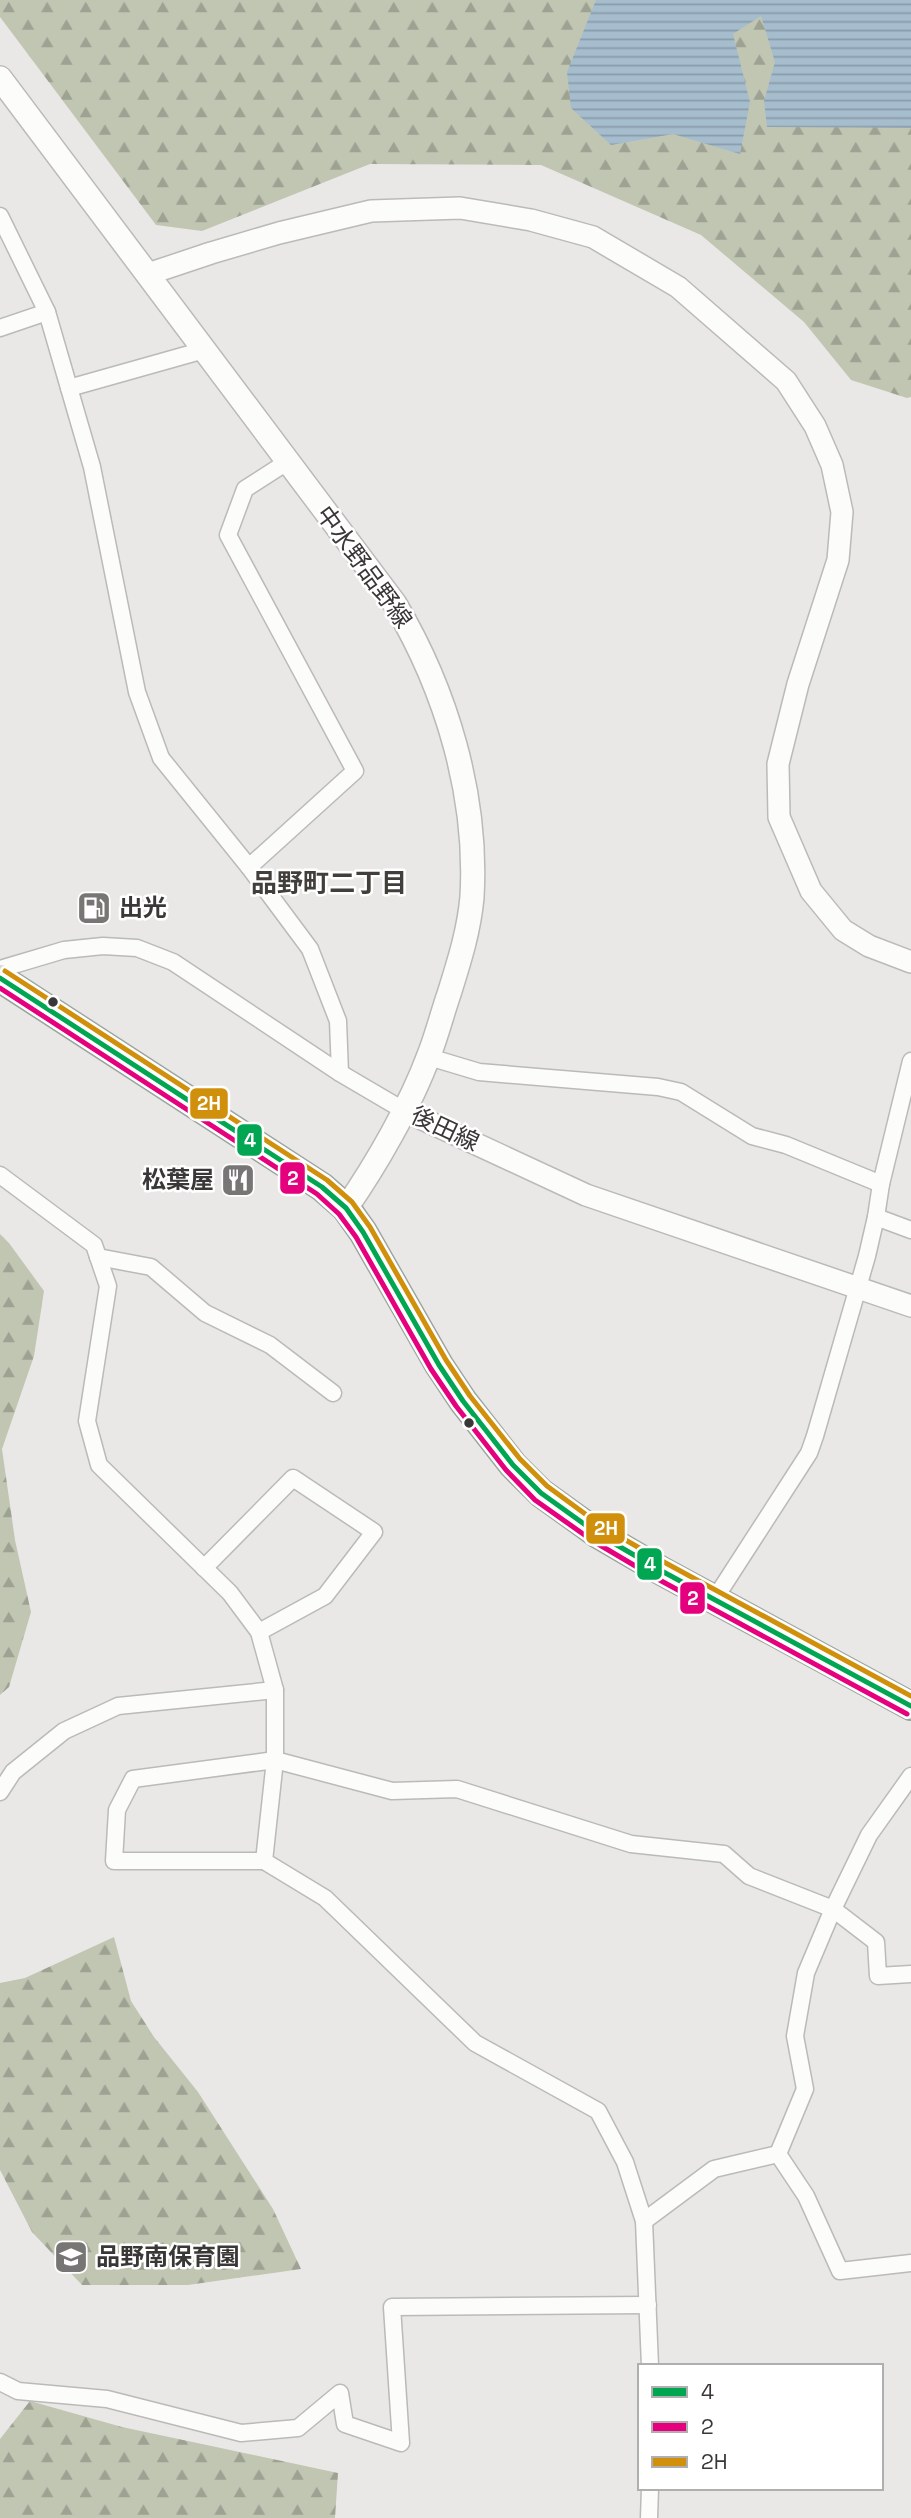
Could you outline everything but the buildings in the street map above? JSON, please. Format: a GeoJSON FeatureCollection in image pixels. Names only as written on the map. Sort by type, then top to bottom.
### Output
{"type":"FeatureCollection","features":[{"type":"Feature","properties":{"kind":"highway"},"geometry":{"type":"LineString","coordinates":[[0,978],[322,1187],[346,1208],[463,1401],[513,1465],[541,1493],[598,1534],[911,1706]]}},
{"type":"Feature","properties":{"kind":"main road","name":"中水野品野線"},"geometry":{"type":"LineString","coordinates":[[0,78],[395,604],[431,674],[456,751],[466,797],[471,845],[472,897],[464,947],[429,1057],[368,1177],[346,1208]]}},
{"type":"Feature","properties":{"kind":"street"},"geometry":{"type":"LineString","coordinates":[[148,274],[279,233],[371,211],[460,208],[472,210],[531,220],[593,237],[678,287],[786,382],[815,426],[832,465],[842,512],[838,559],[798,684],[778,764],[779,817],[811,891],[842,930],[869,946],[911,962]]}},
{"type":"Feature","properties":{"kind":"street"},"geometry":{"type":"LineString","coordinates":[[0,215],[47,312],[92,467],[137,692],[157,747],[162,758],[310,949],[338,1021],[340,1073]]}},
{"type":"Feature","properties":{"kind":"street"},"geometry":{"type":"LineString","coordinates":[[0,328],[47,312]]}},
{"type":"Feature","properties":{"kind":"street"},"geometry":{"type":"LineString","coordinates":[[69,388],[204,350]]}},
{"type":"Feature","properties":{"kind":"street"},"geometry":{"type":"LineString","coordinates":[[249,867],[355,771],[228,534],[245,489],[287,462]]}},
{"type":"Feature","properties":{"kind":"street","name":"後田線"},"geometry":{"type":"LineString","coordinates":[[0,969],[64,950],[103,946],[137,948],[173,962],[340,1073],[403,1110],[586,1195],[911,1306]]}},
{"type":"Feature","properties":{"kind":"street"},"geometry":{"type":"LineString","coordinates":[[429,1057],[479,1072],[658,1087],[681,1092],[752,1136],[786,1146],[881,1185]]}},
{"type":"Feature","properties":{"kind":"street"},"geometry":{"type":"LineString","coordinates":[[714,1600],[809,1453],[859,1288],[911,1061]]}},
{"type":"Feature","properties":{"kind":"street"},"geometry":{"type":"LineString","coordinates":[[0,1175],[94,1245],[98,1256],[108,1286],[87,1421],[99,1465],[230,1593],[259,1632],[275,1690],[275,1760],[264,1861]]}},
{"type":"Feature","properties":{"kind":"street"},"geometry":{"type":"LineString","coordinates":[[876,1217],[911,1230]]}},
{"type":"Feature","properties":{"kind":"street"},"geometry":{"type":"LineString","coordinates":[[98,1256],[152,1267],[205,1314],[270,1345],[333,1393]]}},
{"type":"Feature","properties":{"kind":"street"},"geometry":{"type":"LineString","coordinates":[[204,1568],[293,1478],[374,1532],[325,1596],[259,1632]]}},
{"type":"Feature","properties":{"kind":"street"},"geometry":{"type":"LineString","coordinates":[[0,1792],[13,1772],[64,1731],[118,1706],[275,1690]]}},
{"type":"Feature","properties":{"kind":"street"},"geometry":{"type":"LineString","coordinates":[[650,2364],[645,2221],[625,2162],[598,2111],[475,2042],[325,1898],[264,1861],[114,1861],[117,1810],[134,1779],[275,1760],[392,1791],[457,1789],[631,1844],[724,1854],[749,1876],[833,1909],[876,1942],[877,1976],[911,1974]]}},
{"type":"Feature","properties":{"kind":"street"},"geometry":{"type":"LineString","coordinates":[[778,2154],[805,2089],[795,2036],[806,1973],[869,1835],[911,1776]]}},
{"type":"Feature","properties":{"kind":"street"},"geometry":{"type":"LineString","coordinates":[[645,2221],[714,2169],[778,2154]]}},
{"type":"Feature","properties":{"kind":"street"},"geometry":{"type":"LineString","coordinates":[[778,2154],[806,2196],[840,2271],[911,2263]]}},
{"type":"Feature","properties":{"kind":"street"},"geometry":{"type":"LineString","coordinates":[[0,2382],[18,2391],[107,2399],[241,2433],[298,2428],[340,2393],[345,2424],[401,2442],[392,2307],[648,2305]]}},
{"type":"Feature","properties":{"kind":"street"},"geometry":{"type":"LineString","coordinates":[[649,2518],[650,2490]]}},
{"type":"Feature","properties":{"kind":"green space"},"geometry":{"type":"Polygon","coordinates":[[[0,0],[911,0],[911,397],[851,380],[804,322],[701,235],[541,165],[370,164],[202,231],[156,225],[0,17],[0,0]]]}},
{"type":"Feature","properties":{"kind":"green space"},"geometry":{"type":"Polygon","coordinates":[[[0,1234],[44,1291],[34,1356],[2,1449],[15,1540],[31,1612],[9,1687],[0,1695],[0,1234]]]}},
{"type":"Feature","properties":{"kind":"green space"},"geometry":{"type":"Polygon","coordinates":[[[114,1937],[131,2001],[154,2037],[198,2092],[273,2209],[301,2269],[188,2285],[82,2285],[32,2232],[0,2170],[0,1983],[25,1978],[114,1937]]]}},
{"type":"Feature","properties":{"kind":"green space"},"geometry":{"type":"Polygon","coordinates":[[[30,2401],[122,2427],[338,2473],[335,2518],[0,2518],[0,2439],[30,2401]]]}},
{"type":"Feature","properties":{"kind":"water"},"geometry":{"type":"Polygon","coordinates":[[[596,0],[911,0],[911,128],[767,127],[764,101],[775,62],[761,16],[733,34],[750,102],[740,154],[673,134],[611,145],[571,108],[567,72],[596,0]]]}},
{"type":"Feature","properties":{"kind":"transit line","name":"2H"},"geometry":{"type":"LineString","coordinates":[[5,971],[327,1180],[352,1202],[370,1227],[446,1360],[470,1396],[520,1459],[547,1486],[603,1527],[911,1696]]}},
{"type":"Feature","properties":{"kind":"transit line","name":"4"},"geometry":{"type":"LineString","coordinates":[[0,978],[322,1187],[346,1208],[463,1401],[513,1465],[541,1493],[598,1534],[658,1569],[911,1706]]}},
{"type":"Feature","properties":{"kind":"transit line","name":"2"},"geometry":{"type":"LineString","coordinates":[[0,988],[317,1194],[339,1214],[356,1237],[431,1369],[456,1406],[506,1470],[535,1500],[593,1541],[654,1577],[907,1714]]}},
{"type":"Feature","properties":{"kind":"place","name":"出光"},"geometry":{"type":"Point","coordinates":[94,908]}},
{"type":"Feature","properties":{"kind":"place","name":"松葉屋"},"geometry":{"type":"Point","coordinates":[238,1180]}},
{"type":"Feature","properties":{"kind":"place","name":"品野南保育園"},"geometry":{"type":"Point","coordinates":[71,2257]}},
{"type":"Feature","properties":{"kind":"district","name":"品野町二丁目"},"geometry":{"type":"Point","coordinates":[329,883]}}]}
